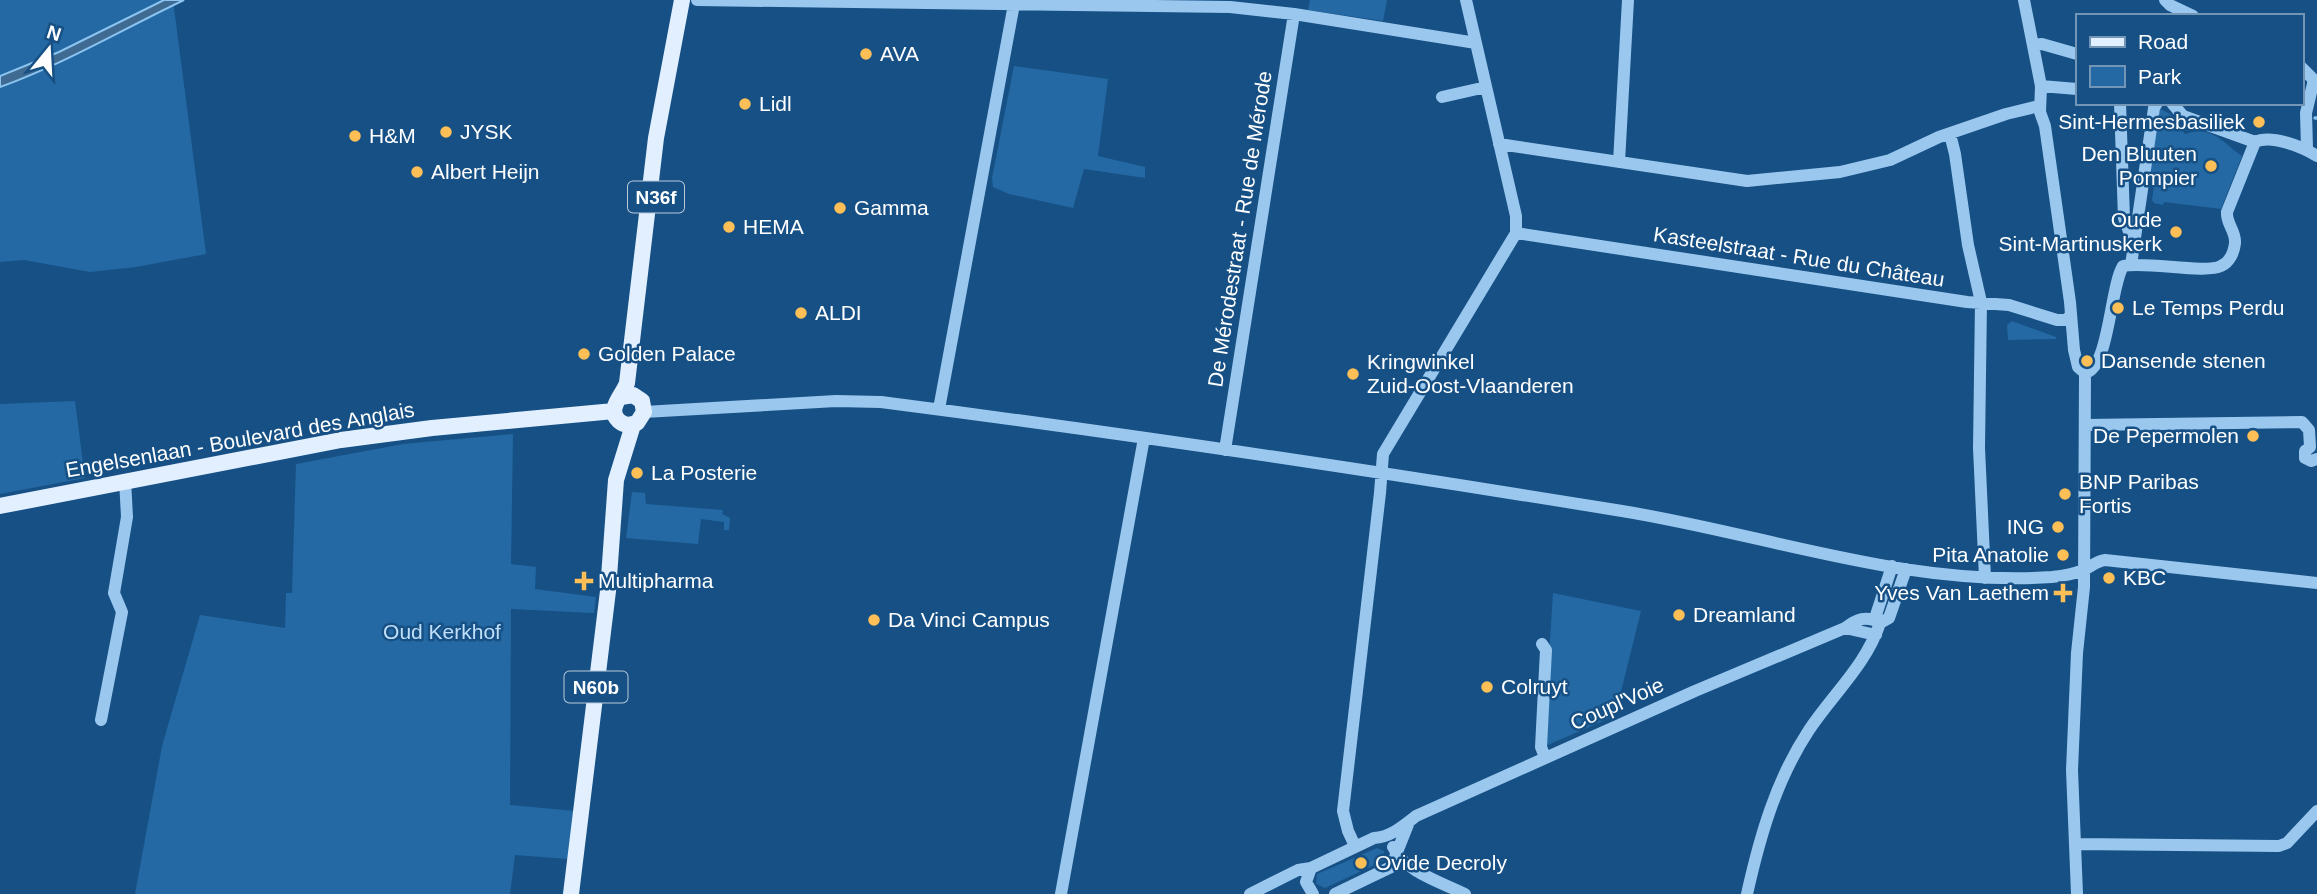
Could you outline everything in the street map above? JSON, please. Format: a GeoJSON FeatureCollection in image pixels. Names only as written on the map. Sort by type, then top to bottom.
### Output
{"type":"FeatureCollection","features":[{"type":"Feature","properties":{"kind":"main road","name":"N36f"},"geometry":{"type":"LineString","coordinates":[[624,410],[656,138],[682,0]]}},
{"type":"Feature","properties":{"kind":"main road","name":"N36f"},"geometry":{"type":"LineString","coordinates":[[624,410],[634,381],[664,139],[690,0]]}},
{"type":"Feature","properties":{"kind":"main road"},"geometry":{"type":"LineString","coordinates":[[624,410],[643,405],[644,412]]}},
{"type":"Feature","properties":{"kind":"main road","name":"N60b"},"geometry":{"type":"LineString","coordinates":[[571,894],[608,591],[624,410]]}},
{"type":"Feature","properties":{"kind":"main road","name":"Engelsenlaan - Boulevard des Anglais"},"geometry":{"type":"LineString","coordinates":[[0,506],[341,440],[432,428],[624,410]]}},
{"type":"Feature","properties":{"kind":"street"},"geometry":{"type":"LineString","coordinates":[[697,0],[1230,7],[1294,14],[1476,43]]}},
{"type":"Feature","properties":{"kind":"street"},"geometry":{"type":"LineString","coordinates":[[1355,846],[1343,811],[1383,454],[1516,233],[1516,216],[1466,0]]}},
{"type":"Feature","properties":{"kind":"street"},"geometry":{"type":"LineString","coordinates":[[1619,162],[1628,0]]}},
{"type":"Feature","properties":{"kind":"street"},"geometry":{"type":"LineString","coordinates":[[2024,0],[2041,86],[2039,106],[2047,139],[2077,363],[2085,373]]}},
{"type":"Feature","properties":{"kind":"street"},"geometry":{"type":"LineString","coordinates":[[2165,0],[2189,14]]}},
{"type":"Feature","properties":{"kind":"street"},"geometry":{"type":"LineString","coordinates":[[939,409],[1014,4]]}},
{"type":"Feature","properties":{"kind":"street","name":"De Mérodestraat - Rue de Mérode"},"geometry":{"type":"LineString","coordinates":[[1225,450],[1294,14]]}},
{"type":"Feature","properties":{"kind":"street"},"geometry":{"type":"LineString","coordinates":[[2033,45],[2042,44],[2076,54]]}},
{"type":"Feature","properties":{"kind":"street"},"geometry":{"type":"LineString","coordinates":[[2174,105],[2183,116],[2255,142],[2266,139],[2312,152],[2306,113],[2315,78]]}},
{"type":"Feature","properties":{"kind":"street"},"geometry":{"type":"LineString","coordinates":[[2041,86],[2076,89]]}},
{"type":"Feature","properties":{"kind":"street"},"geometry":{"type":"LineString","coordinates":[[1442,97],[1486,87]]}},
{"type":"Feature","properties":{"kind":"street"},"geometry":{"type":"LineString","coordinates":[[2120,105],[2123,218],[2134,245]]}},
{"type":"Feature","properties":{"kind":"street"},"geometry":{"type":"LineString","coordinates":[[2131,265],[2156,105]]}},
{"type":"Feature","properties":{"kind":"street"},"geometry":{"type":"LineString","coordinates":[[1499,144],[1747,181],[1840,172],[1890,160],[1939,137],[2006,114],[2039,106]]}},
{"type":"Feature","properties":{"kind":"street"},"geometry":{"type":"LineString","coordinates":[[1950,134],[1980,302],[1979,448],[1985,578]]}},
{"type":"Feature","properties":{"kind":"street"},"geometry":{"type":"LineString","coordinates":[[2085,373],[2093,370],[2102,354],[2124,265],[2214,268],[2227,262],[2233,253],[2235,242],[2227,211],[2255,142]]}},
{"type":"Feature","properties":{"kind":"street","name":"Kasteelstraat - Rue du Château"},"geometry":{"type":"LineString","coordinates":[[1516,233],[2009,305],[2057,320],[2066,320],[2071,315]]}},
{"type":"Feature","properties":{"kind":"street"},"geometry":{"type":"LineString","coordinates":[[2077,894],[2072,771],[2077,653],[2084,587],[2085,373]]}},
{"type":"Feature","properties":{"kind":"street"},"geometry":{"type":"LineString","coordinates":[[644,412],[836,401],[881,402],[1225,450],[1677,520],[1823,554],[1906,569],[1985,578],[2052,577],[2082,570],[2105,560],[2317,583]]}},
{"type":"Feature","properties":{"kind":"street"},"geometry":{"type":"LineString","coordinates":[[2085,425],[2297,421],[2308,425],[2314,448],[2305,451],[2305,458],[2311,461],[2317,459]]}},
{"type":"Feature","properties":{"kind":"street"},"geometry":{"type":"LineString","coordinates":[[1061,894],[1144,438]]}},
{"type":"Feature","properties":{"kind":"street"},"geometry":{"type":"LineString","coordinates":[[101,720],[122,612],[114,593],[127,517],[125,480]]}},
{"type":"Feature","properties":{"kind":"street"},"geometry":{"type":"LineString","coordinates":[[1878,629],[1876,615],[1892,566]]}},
{"type":"Feature","properties":{"kind":"street"},"geometry":{"type":"LineString","coordinates":[[1746,894],[1767,818],[1786,769],[1810,729],[1867,653],[1878,629],[1889,618],[1906,569]]}},
{"type":"Feature","properties":{"kind":"street","name":"Coupl'Voie"},"geometry":{"type":"LineString","coordinates":[[1250,894],[1298,870],[1311,868],[1355,846],[1381,838],[1545,757],[1844,628],[1878,629]]}},
{"type":"Feature","properties":{"kind":"street"},"geometry":{"type":"LineString","coordinates":[[1542,644],[1546,650],[1541,747],[1545,757]]}},
{"type":"Feature","properties":{"kind":"street"},"geometry":{"type":"LineString","coordinates":[[2076,844],[2279,846],[2287,843],[2317,811]]}},
{"type":"Feature","properties":{"kind":"street"},"geometry":{"type":"LineString","coordinates":[[1336,894],[1391,867],[1409,822]]}},
{"type":"Feature","properties":{"kind":"street"},"geometry":{"type":"LineString","coordinates":[[1381,838],[1393,846],[1396,853],[1414,869],[1465,894]]}},
{"type":"Feature","properties":{"kind":"street"},"geometry":{"type":"LineString","coordinates":[[1311,868],[1306,882],[1313,894]]}},
{"type":"Feature","properties":{"kind":"green space"},"geometry":{"type":"Polygon","coordinates":[[[0,0],[173,0],[206,254],[136,267],[90,272],[24,260],[0,262],[0,0]]]}},
{"type":"Feature","properties":{"kind":"green space"},"geometry":{"type":"Polygon","coordinates":[[[1310,0],[1387,0],[1383,21],[1308,10],[1310,0]]]}},
{"type":"Feature","properties":{"kind":"green space"},"geometry":{"type":"Polygon","coordinates":[[[1014,66],[1108,79],[1098,156],[1145,167],[1145,178],[1084,169],[1073,208],[1009,194],[993,187],[992,178],[1014,66]]]}},
{"type":"Feature","properties":{"kind":"green space"},"geometry":{"type":"Polygon","coordinates":[[[2159,108],[2170,114],[2185,134],[2203,131],[2210,133],[2242,156],[2221,209],[2164,202],[2163,205],[2152,200],[2154,185],[2148,184],[2159,108]]]}},
{"type":"Feature","properties":{"kind":"green space"},"geometry":{"type":"Polygon","coordinates":[[[2012,321],[2056,339],[2008,340],[2007,325],[2012,321]]]}},
{"type":"Feature","properties":{"kind":"green space"},"geometry":{"type":"Polygon","coordinates":[[[75,401],[85,478],[0,494],[0,404],[75,401]]]}},
{"type":"Feature","properties":{"kind":"green space","name":"Oud Kerkhof"},"geometry":{"type":"Polygon","coordinates":[[[513,434],[511,564],[536,567],[535,589],[596,597],[594,613],[511,609],[510,805],[575,811],[568,859],[515,855],[510,894],[135,894],[162,746],[200,615],[285,628],[286,593],[292,593],[296,464],[403,444],[513,434]]]}},
{"type":"Feature","properties":{"kind":"green space"},"geometry":{"type":"Polygon","coordinates":[[[632,492],[645,493],[646,504],[723,510],[722,514],[730,518],[729,530],[724,530],[724,522],[701,519],[698,544],[626,538],[632,492]]]}},
{"type":"Feature","properties":{"kind":"green space"},"geometry":{"type":"Polygon","coordinates":[[[1553,593],[1641,611],[1615,716],[1543,747],[1553,593]]]}},
{"type":"Feature","properties":{"kind":"green space"},"geometry":{"type":"Polygon","coordinates":[[[1377,848],[1384,851],[1385,860],[1325,888],[1316,884],[1317,874],[1377,848]]]}},
{"type":"Feature","properties":{"kind":"shaded area"},"geometry":{"type":"Polygon","coordinates":[[[164,0],[184,0],[70,57],[0,87],[0,76],[59,52],[164,0]]]}},
{"type":"Feature","properties":{"kind":"place","name":"AVA"},"geometry":{"type":"Point","coordinates":[866,54]}},
{"type":"Feature","properties":{"kind":"place","name":"Lidl"},"geometry":{"type":"Point","coordinates":[745,104]}},
{"type":"Feature","properties":{"kind":"place","name":"Sint-Hermesbasiliek"},"geometry":{"type":"Point","coordinates":[2259,122]}},
{"type":"Feature","properties":{"kind":"place","name":"JYSK"},"geometry":{"type":"Point","coordinates":[446,132]}},
{"type":"Feature","properties":{"kind":"place","name":"H&M"},"geometry":{"type":"Point","coordinates":[355,136]}},
{"type":"Feature","properties":{"kind":"place","name":"Den Bluuten Pompier"},"geometry":{"type":"Point","coordinates":[2211,166]}},
{"type":"Feature","properties":{"kind":"place","name":"Albert Heijn"},"geometry":{"type":"Point","coordinates":[417,172]}},
{"type":"Feature","properties":{"kind":"place","name":"Gamma"},"geometry":{"type":"Point","coordinates":[840,208]}},
{"type":"Feature","properties":{"kind":"place","name":"HEMA"},"geometry":{"type":"Point","coordinates":[729,227]}},
{"type":"Feature","properties":{"kind":"place","name":"Oude Sint-Martinuskerk"},"geometry":{"type":"Point","coordinates":[2176,232]}},
{"type":"Feature","properties":{"kind":"place","name":"Le Temps Perdu"},"geometry":{"type":"Point","coordinates":[2118,308]}},
{"type":"Feature","properties":{"kind":"place","name":"ALDI"},"geometry":{"type":"Point","coordinates":[801,313]}},
{"type":"Feature","properties":{"kind":"place","name":"Golden Palace"},"geometry":{"type":"Point","coordinates":[584,354]}},
{"type":"Feature","properties":{"kind":"place","name":"Dansende stenen"},"geometry":{"type":"Point","coordinates":[2087,361]}},
{"type":"Feature","properties":{"kind":"place","name":"Kringwinkel Zuid-Oost-Vlaanderen"},"geometry":{"type":"Point","coordinates":[1353,374]}},
{"type":"Feature","properties":{"kind":"place","name":"De Pepermolen"},"geometry":{"type":"Point","coordinates":[2253,436]}},
{"type":"Feature","properties":{"kind":"place","name":"La Posterie"},"geometry":{"type":"Point","coordinates":[637,473]}},
{"type":"Feature","properties":{"kind":"place","name":"BNP Paribas Fortis"},"geometry":{"type":"Point","coordinates":[2065,494]}},
{"type":"Feature","properties":{"kind":"place","name":"ING"},"geometry":{"type":"Point","coordinates":[2058,527]}},
{"type":"Feature","properties":{"kind":"place","name":"Pita Anatolie"},"geometry":{"type":"Point","coordinates":[2063,555]}},
{"type":"Feature","properties":{"kind":"place","name":"KBC"},"geometry":{"type":"Point","coordinates":[2109,578]}},
{"type":"Feature","properties":{"kind":"place","name":"Multipharma"},"geometry":{"type":"Point","coordinates":[584,581]}},
{"type":"Feature","properties":{"kind":"place","name":"Yves Van Laethem"},"geometry":{"type":"Point","coordinates":[2063,593]}},
{"type":"Feature","properties":{"kind":"place","name":"Dreamland"},"geometry":{"type":"Point","coordinates":[1679,615]}},
{"type":"Feature","properties":{"kind":"place","name":"Da Vinci Campus"},"geometry":{"type":"Point","coordinates":[874,620]}},
{"type":"Feature","properties":{"kind":"place","name":"Colruyt"},"geometry":{"type":"Point","coordinates":[1487,687]}},
{"type":"Feature","properties":{"kind":"place","name":"Ovide Decroly"},"geometry":{"type":"Point","coordinates":[1361,863]}}]}
